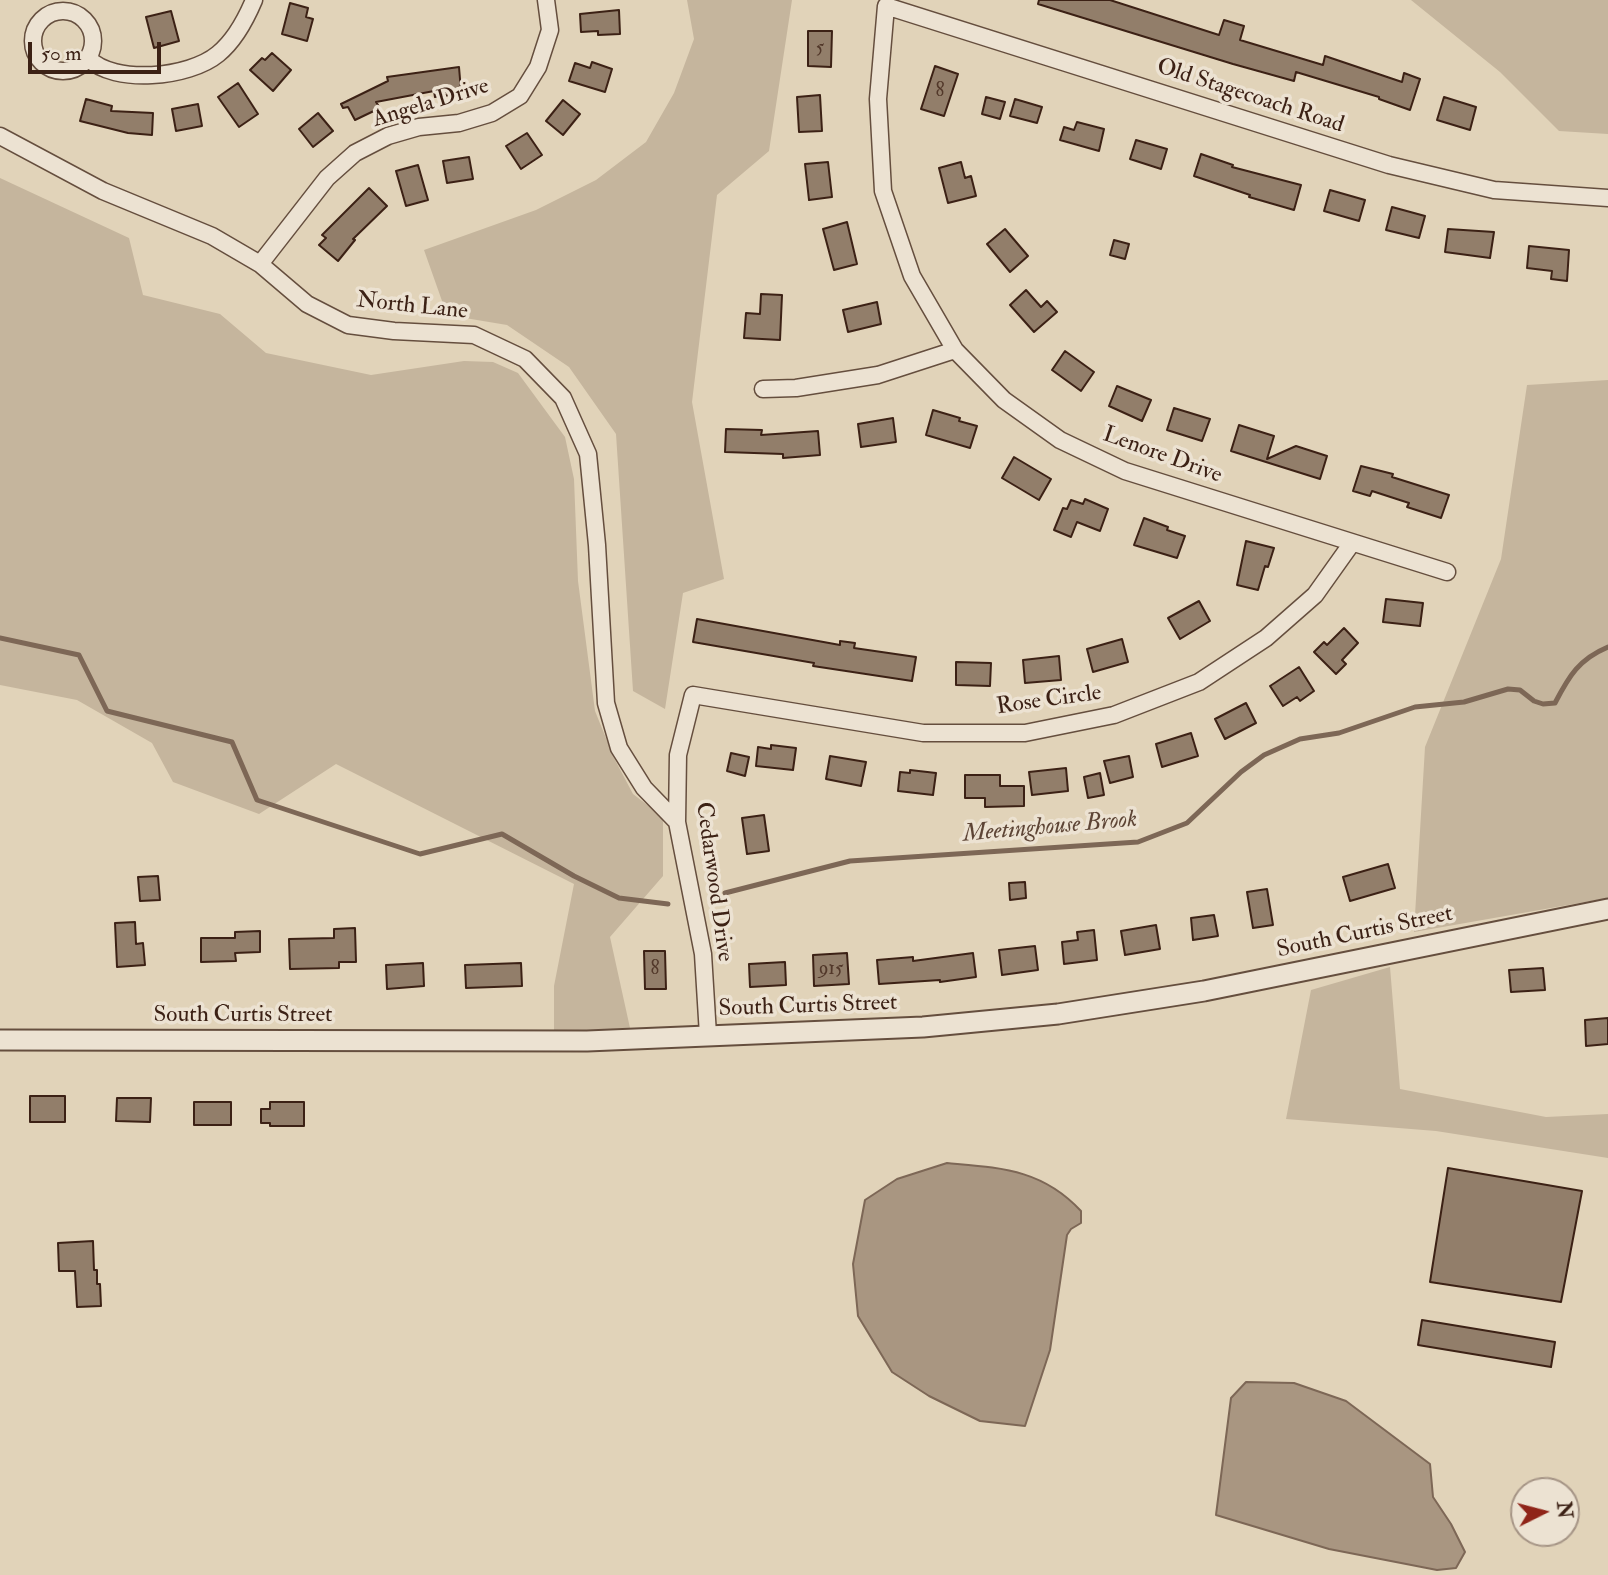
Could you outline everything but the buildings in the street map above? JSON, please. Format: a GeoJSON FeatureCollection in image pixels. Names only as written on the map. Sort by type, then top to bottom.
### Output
{"type":"FeatureCollection","features":[{"type":"Feature","properties":{"kind":"street"},"geometry":{"type":"LineString","coordinates":[[88,58],[97,67],[151,76],[199,65],[218,54],[245,22],[254,0]]}},
{"type":"Feature","properties":{"kind":"street","name":"Angela Drive"},"geometry":{"type":"LineString","coordinates":[[260,264],[327,178],[355,153],[388,136],[419,127],[458,123],[492,113],[520,96],[538,67],[550,30],[546,0]]}},
{"type":"Feature","properties":{"kind":"street","name":"Old Stagecoach Road"},"geometry":{"type":"LineString","coordinates":[[886,6],[1389,165],[1494,190],[1608,198]]}},
{"type":"Feature","properties":{"kind":"street","name":"Lenore Drive"},"geometry":{"type":"LineString","coordinates":[[886,6],[878,99],[883,191],[912,276],[955,350],[1004,400],[1060,440],[1125,471],[1447,572]]}},
{"type":"Feature","properties":{"kind":"street","name":"North Lane"},"geometry":{"type":"LineString","coordinates":[[0,136],[103,191],[212,236],[260,264],[307,304],[348,325],[394,331],[474,335],[525,359],[563,398],[588,454],[597,545],[606,703],[619,748],[644,789],[677,821]]}},
{"type":"Feature","properties":{"kind":"street"},"geometry":{"type":"LineString","coordinates":[[763,389],[796,388],[878,375],[955,350]]}},
{"type":"Feature","properties":{"kind":"street","name":"Rose Circle"},"geometry":{"type":"LineString","coordinates":[[693,695],[923,733],[1025,733],[1114,715],[1199,682],[1266,638],[1315,594],[1352,543]]}},
{"type":"Feature","properties":{"kind":"street","name":"Cedarwood Drive"},"geometry":{"type":"LineString","coordinates":[[693,695],[678,755],[677,821],[703,954],[708,1035]]}},
{"type":"Feature","properties":{"kind":"street","name":"South Curtis Street"},"geometry":{"type":"LineString","coordinates":[[0,1040],[587,1041],[923,1027],[1058,1014],[1204,991],[1608,909]]}},
{"type":"Feature","properties":{"kind":"shaded area"},"geometry":{"type":"Polygon","coordinates":[[[687,0],[792,0],[769,151],[717,195],[692,402],[724,579],[683,593],[665,709],[633,691],[616,434],[569,367],[507,325],[447,315],[424,250],[536,210],[596,180],[646,142],[674,93],[694,39],[687,0]]]}},
{"type":"Feature","properties":{"kind":"shaded area"},"geometry":{"type":"Polygon","coordinates":[[[1411,0],[1608,0],[1608,134],[1559,131],[1500,72],[1411,0]]]}},
{"type":"Feature","properties":{"kind":"shaded area"},"geometry":{"type":"Polygon","coordinates":[[[0,178],[129,238],[143,295],[220,314],[266,353],[371,375],[464,361],[493,362],[518,373],[565,437],[574,479],[578,581],[595,711],[614,758],[633,794],[663,817],[663,876],[610,937],[630,1028],[554,1032],[554,986],[574,884],[336,764],[259,814],[173,782],[152,743],[77,700],[0,685],[0,178]]]}},
{"type":"Feature","properties":{"kind":"shaded area"},"geometry":{"type":"Polygon","coordinates":[[[1608,380],[1608,898],[1414,932],[1425,747],[1501,559],[1527,385],[1608,380]]]}},
{"type":"Feature","properties":{"kind":"shaded area"},"geometry":{"type":"Polygon","coordinates":[[[1390,967],[1400,1089],[1546,1117],[1608,1114],[1608,1158],[1436,1131],[1286,1119],[1311,990],[1390,967]]]}},
{"type":"Feature","properties":{"kind":"shaded area"},"geometry":{"type":"Polygon","coordinates":[[[947,1163],[1020,1173],[1051,1186],[1081,1211],[1081,1223],[1067,1235],[1050,1350],[1025,1426],[980,1421],[929,1396],[892,1372],[858,1316],[853,1264],[865,1200],[897,1179],[947,1163]]]}},
{"type":"Feature","properties":{"kind":"shaded area"},"geometry":{"type":"Polygon","coordinates":[[[1246,1382],[1294,1383],[1346,1401],[1430,1464],[1433,1497],[1465,1552],[1456,1568],[1437,1570],[1329,1549],[1216,1515],[1231,1398],[1246,1382]]]}},
{"type":"Feature","properties":{"kind":"waterway","name":"Meetinghouse Brook"},"geometry":{"type":"LineString","coordinates":[[0,638],[79,655],[107,711],[232,742],[257,800],[420,854],[502,834],[574,876],[619,898],[668,904]]}},
{"type":"Feature","properties":{"kind":"waterway","name":"Meetinghouse Brook"},"geometry":{"type":"LineString","coordinates":[[725,893],[850,861],[1138,842],[1187,823],[1241,772],[1264,755],[1300,739],[1339,733],[1415,707],[1464,702],[1508,689],[1520,690],[1534,701],[1543,704],[1555,703],[1576,669],[1589,657],[1608,647]]}}]}
